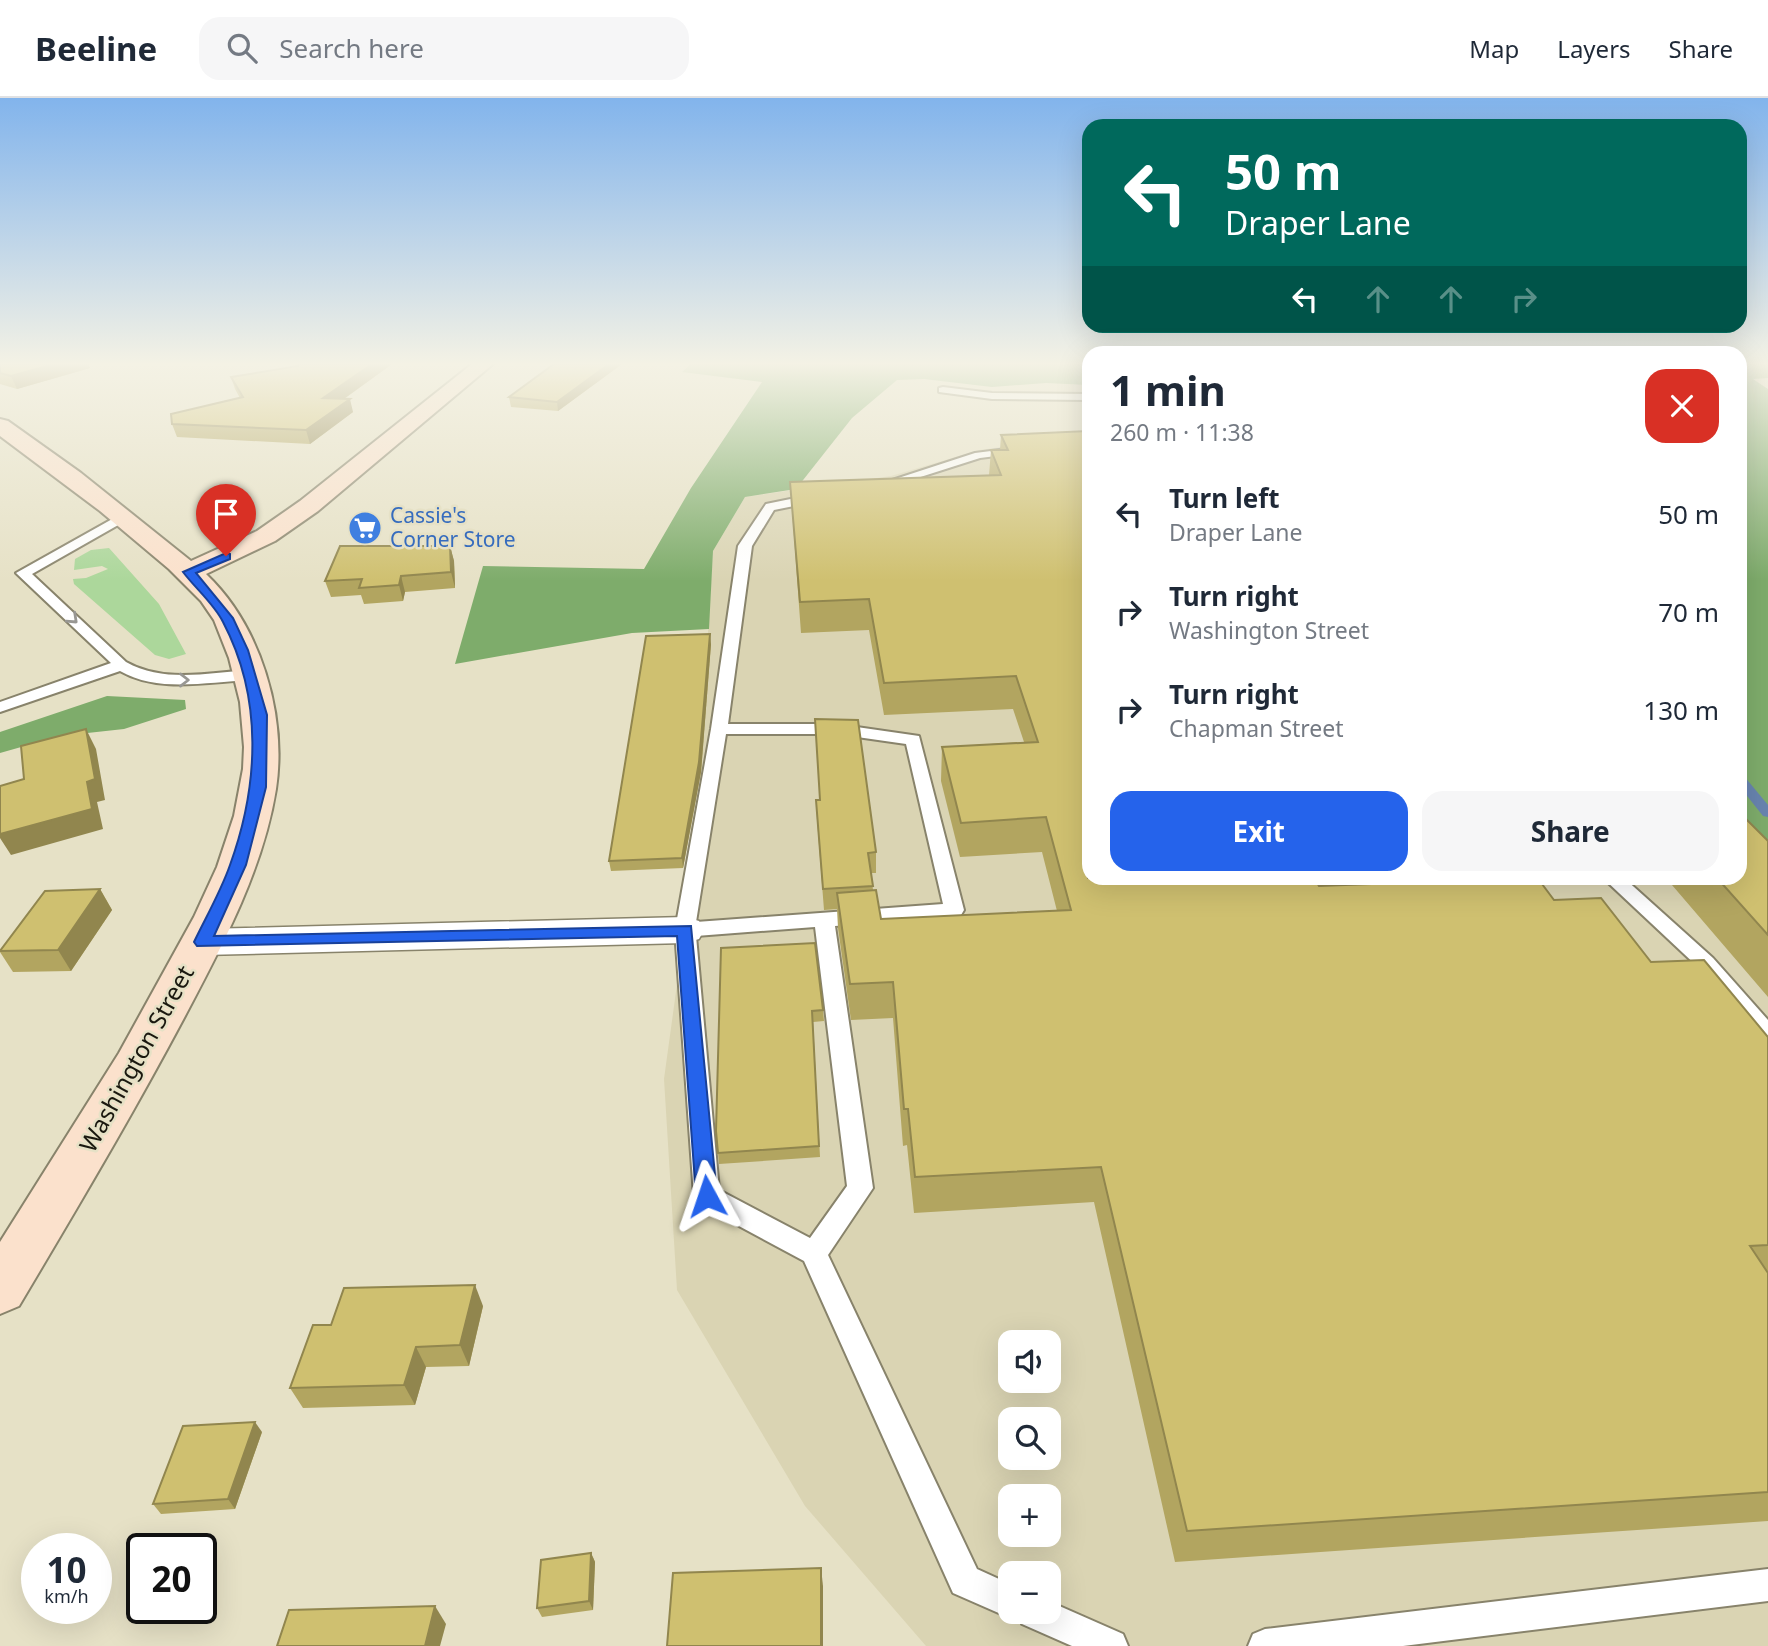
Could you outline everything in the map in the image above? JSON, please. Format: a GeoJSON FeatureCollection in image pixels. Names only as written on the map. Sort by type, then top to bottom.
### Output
{"type":"FeatureCollection","features":[{"type":"Feature","properties":{"kind":"main road","name":"Washington Street"},"geometry":{"type":"LineString","coordinates":[[0,1289],[133,1075],[203,942],[238,865],[259,787],[260,715],[242,650],[227,618],[189,572],[46,456],[16,436]]}},
{"type":"Feature","properties":{"kind":"main road"},"geometry":{"type":"LineString","coordinates":[[189,572],[266,536],[394,436]]}},
{"type":"Feature","properties":{"kind":"street"},"geometry":{"type":"LineString","coordinates":[[203,942],[685,930]]}},
{"type":"Feature","properties":{"kind":"lane"},"geometry":{"type":"LineString","coordinates":[[875,486],[902,481],[979,454],[1030,450]]}},
{"type":"Feature","properties":{"kind":"lane"},"geometry":{"type":"LineString","coordinates":[[836,494],[770,507],[745,545],[719,729],[685,930],[707,1196],[814,1252],[965,1581],[998,1596]]}},
{"type":"Feature","properties":{"kind":"lane"},"geometry":{"type":"LineString","coordinates":[[123,517],[23,573],[121,665],[140,676],[174,680],[249,675]]}},
{"type":"Feature","properties":{"kind":"lane"},"geometry":{"type":"LineString","coordinates":[[0,707],[121,665]]}},
{"type":"Feature","properties":{"kind":"lane"},"geometry":{"type":"LineString","coordinates":[[685,930],[954,910],[913,740],[836,729],[719,729]]}},
{"type":"Feature","properties":{"kind":"lane"},"geometry":{"type":"LineString","coordinates":[[1620,885],[1706,963],[1768,1035]]}},
{"type":"Feature","properties":{"kind":"lane"},"geometry":{"type":"LineString","coordinates":[[814,1252],[860,1188],[824,919]]}},
{"type":"Feature","properties":{"kind":"lane"},"geometry":{"type":"LineString","coordinates":[[1265,1646],[1768,1585]]}},
{"type":"Feature","properties":{"kind":"lane"},"geometry":{"type":"LineString","coordinates":[[1061,1624],[1111,1646]]}},
{"type":"Feature","properties":{"kind":"shaded area"},"geometry":{"type":"Polygon","coordinates":[[[1017,445],[1082,841],[1082,885],[1747,883],[1768,898],[1768,1646],[926,1646],[805,1506],[677,1290],[664,1079],[693,868],[711,644],[708,633],[713,551],[745,497],[891,476],[979,450],[1017,445]]]}},
{"type":"Feature","properties":{"kind":"green space"},"geometry":{"type":"Polygon","coordinates":[[[726,436],[838,436],[796,489],[745,497],[713,551],[709,629],[632,633],[455,664],[483,566],[644,569],[691,488],[726,436]]]}},
{"type":"Feature","properties":{"kind":"green space"},"geometry":{"type":"Polygon","coordinates":[[[1747,436],[1768,436],[1768,898],[1747,876],[1747,436]]]}},
{"type":"Feature","properties":{"kind":"green space"},"geometry":{"type":"Polygon","coordinates":[[[109,548],[159,604],[186,654],[169,659],[155,655],[74,584],[73,579],[86,578],[108,569],[102,566],[74,570],[75,559],[91,550],[109,548]]]}},
{"type":"Feature","properties":{"kind":"green space"},"geometry":{"type":"Polygon","coordinates":[[[107,696],[185,700],[186,709],[124,729],[60,736],[0,753],[0,732],[107,696]]]}},
{"type":"Feature","properties":{"kind":"building"},"geometry":{"type":"Polygon","coordinates":[[[1002,436],[1082,436],[1082,885],[1543,885],[1554,900],[1601,898],[1651,962],[1704,960],[1768,1037],[1768,1245],[1750,1246],[1768,1273],[1768,1492],[1187,1531],[1101,1167],[915,1177],[908,1109],[904,1109],[893,982],[850,984],[837,893],[876,890],[881,919],[1071,910],[1046,817],[961,823],[942,747],[1038,742],[1016,676],[884,683],[869,599],[800,602],[790,482],[1001,475],[991,450],[1008,450],[1002,436]]]}},
{"type":"Feature","properties":{"kind":"building"},"geometry":{"type":"Polygon","coordinates":[[[340,546],[450,546],[451,572],[401,576],[399,585],[359,588],[362,579],[325,581],[340,546]]]}},
{"type":"Feature","properties":{"kind":"building"},"geometry":{"type":"Polygon","coordinates":[[[710,634],[699,762],[682,858],[609,861],[646,636],[710,634]]]}},
{"type":"Feature","properties":{"kind":"building"},"geometry":{"type":"Polygon","coordinates":[[[815,719],[858,720],[876,852],[868,853],[873,886],[823,889],[816,800],[820,800],[815,719]]]}},
{"type":"Feature","properties":{"kind":"building"},"geometry":{"type":"Polygon","coordinates":[[[86,729],[95,779],[87,782],[92,809],[0,834],[0,786],[24,779],[21,746],[86,729]]]}},
{"type":"Feature","properties":{"kind":"building"},"geometry":{"type":"Polygon","coordinates":[[[1747,820],[1768,841],[1768,935],[1723,885],[1747,885],[1747,820]]]}},
{"type":"Feature","properties":{"kind":"building"},"geometry":{"type":"Polygon","coordinates":[[[100,889],[58,950],[0,951],[45,891],[100,889]]]}},
{"type":"Feature","properties":{"kind":"building"},"geometry":{"type":"Polygon","coordinates":[[[815,943],[823,1010],[812,1011],[819,1146],[718,1153],[716,1131],[721,948],[815,943]]]}},
{"type":"Feature","properties":{"kind":"building"},"geometry":{"type":"Polygon","coordinates":[[[475,1285],[460,1345],[416,1347],[404,1385],[290,1388],[313,1325],[331,1325],[344,1288],[475,1285]]]}},
{"type":"Feature","properties":{"kind":"building"},"geometry":{"type":"Polygon","coordinates":[[[255,1422],[228,1499],[153,1504],[183,1426],[255,1422]]]}},
{"type":"Feature","properties":{"kind":"building"},"geometry":{"type":"Polygon","coordinates":[[[591,1553],[589,1601],[537,1608],[541,1560],[591,1553]]]}},
{"type":"Feature","properties":{"kind":"building"},"geometry":{"type":"Polygon","coordinates":[[[821,1568],[821,1646],[667,1646],[673,1573],[821,1568]]]}},
{"type":"Feature","properties":{"kind":"building"},"geometry":{"type":"Polygon","coordinates":[[[435,1606],[425,1646],[277,1646],[289,1610],[435,1606]]]}},
{"type":"Feature","properties":{"kind":"waterway"},"geometry":{"type":"LineString","coordinates":[[1747,788],[1768,813]]}},
{"type":"Feature","properties":{"kind":"place","name":"Cassie's Corner Store"},"geometry":{"type":"Point","coordinates":[365,528]}},
{"type":"Feature","properties":{"kind":"route"},"geometry":{"type":"LineString","coordinates":[[226,556],[189,572],[227,618],[242,650],[260,715],[259,787],[238,865],[203,942],[685,930],[707,1196]]}}]}
